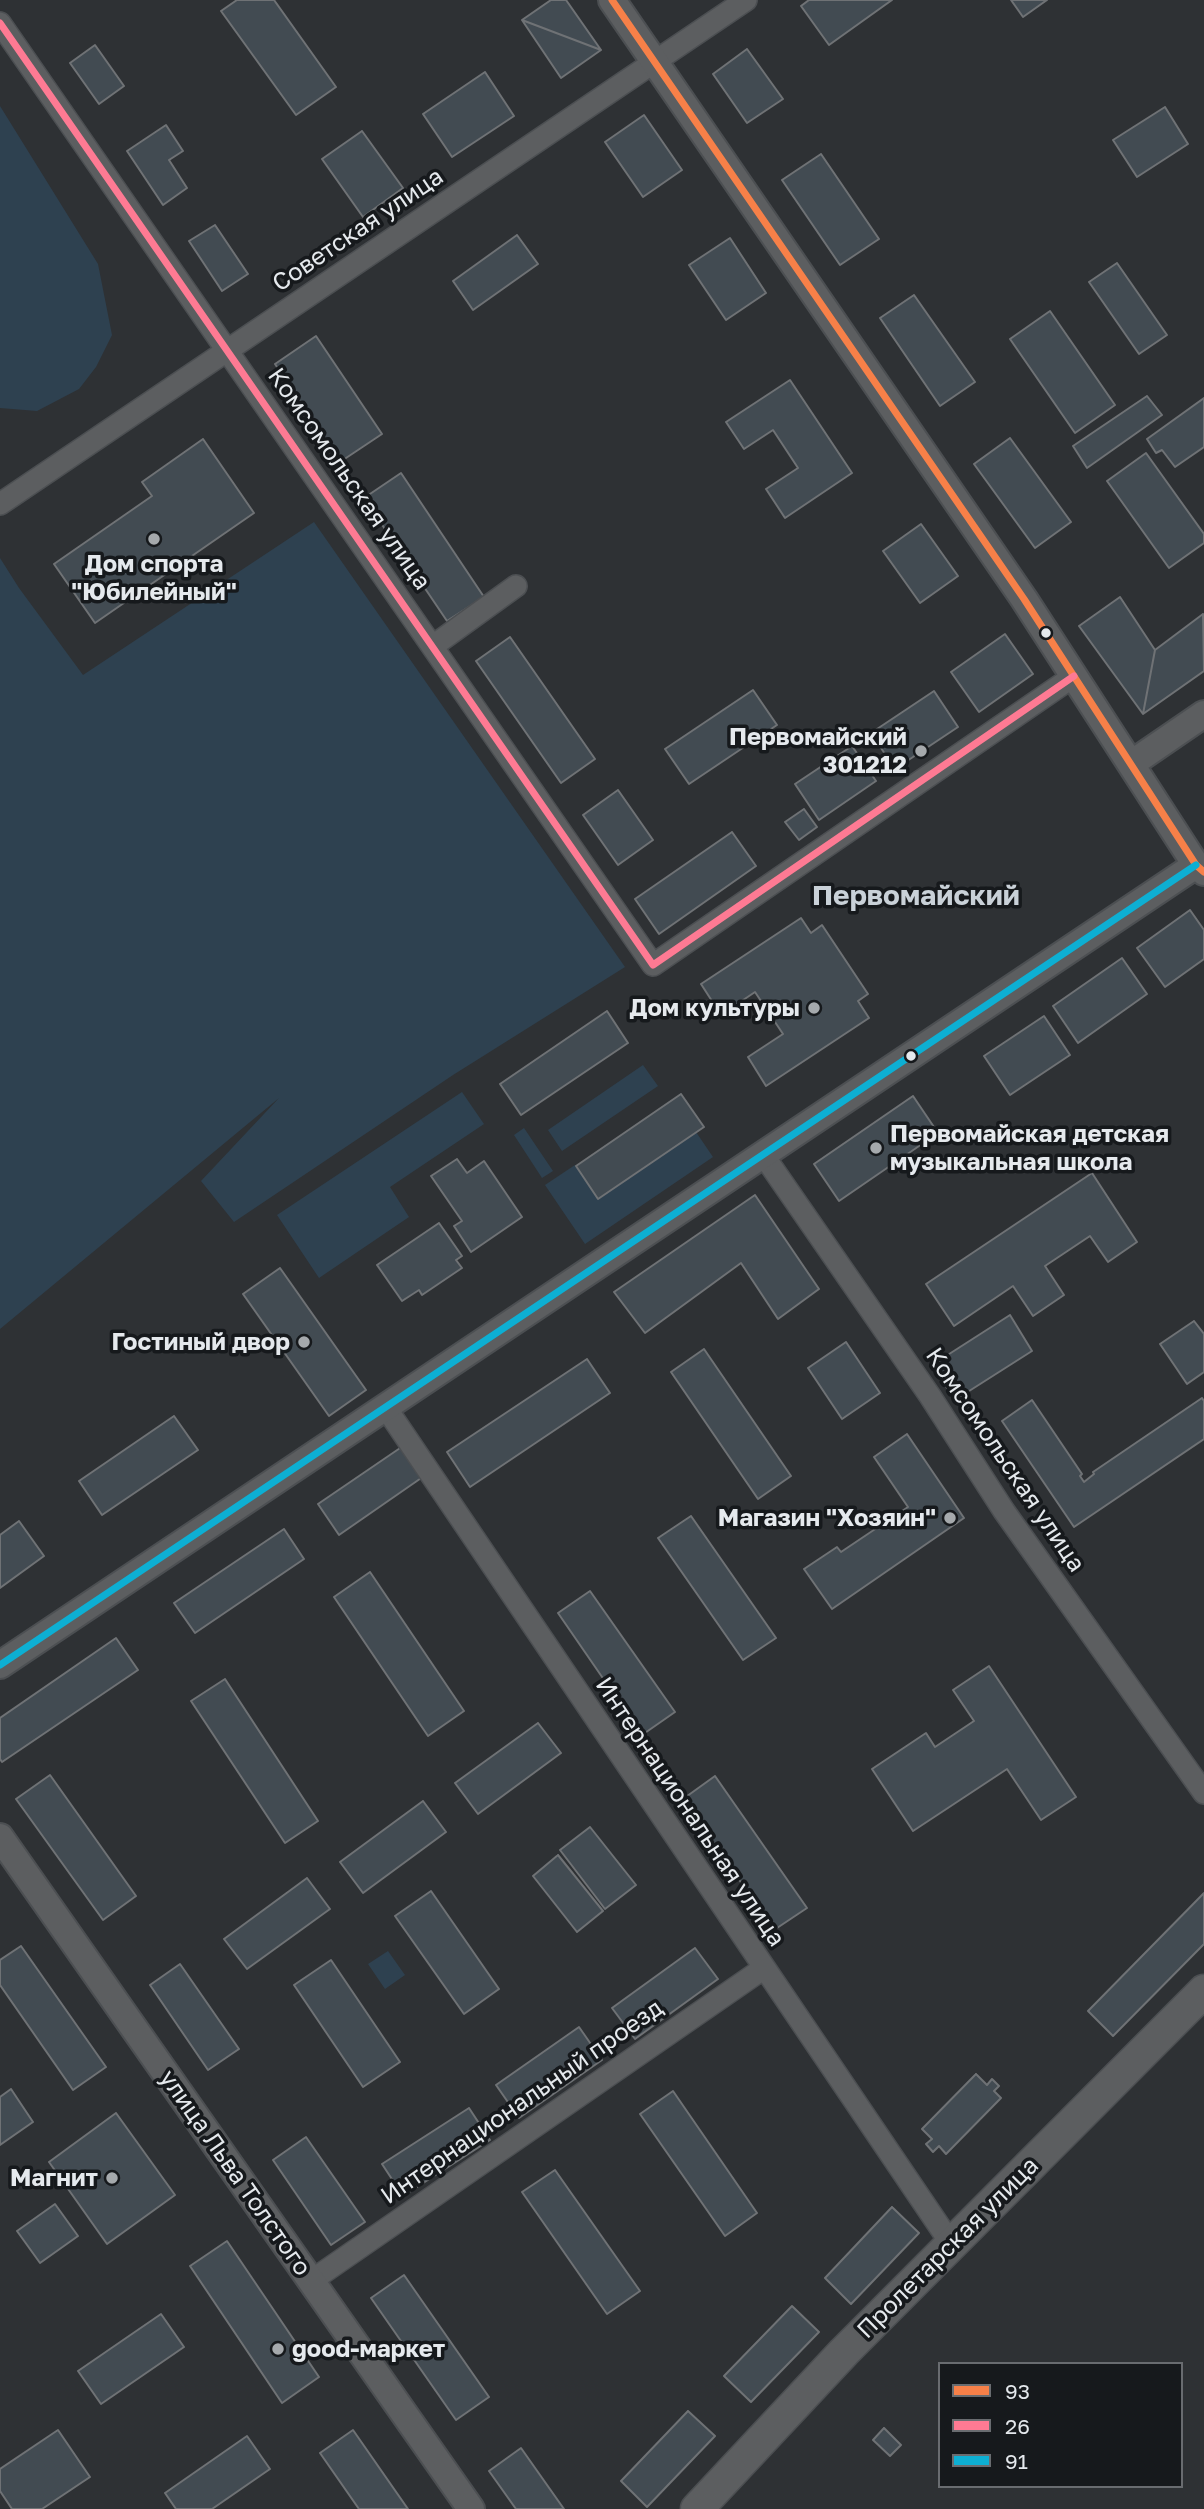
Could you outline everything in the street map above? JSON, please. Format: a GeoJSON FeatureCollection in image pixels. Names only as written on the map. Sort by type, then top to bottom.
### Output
{"type":"FeatureCollection","features":[{"type":"Feature","properties":{"kind":"main road","name":"Пролетарская улица"},"geometry":{"type":"LineString","coordinates":[[697,2509],[844,2352],[1204,1991]]}},
{"type":"Feature","properties":{"kind":"street"},"geometry":{"type":"LineString","coordinates":[[0,1665],[1200,869],[1024,600],[612,0]]}},
{"type":"Feature","properties":{"kind":"street","name":"Советская улица"},"geometry":{"type":"LineString","coordinates":[[0,504],[746,0]]}},
{"type":"Feature","properties":{"kind":"street","name":"Комсомольская улица"},"geometry":{"type":"LineString","coordinates":[[0,23],[653,965],[1074,676]]}},
{"type":"Feature","properties":{"kind":"street"},"geometry":{"type":"LineString","coordinates":[[433,646],[516,586]]}},
{"type":"Feature","properties":{"kind":"street"},"geometry":{"type":"LineString","coordinates":[[1131,764],[1204,714]]}},
{"type":"Feature","properties":{"kind":"street","name":"Комсомольская улица"},"geometry":{"type":"LineString","coordinates":[[764,1156],[930,1396],[1004,1511],[1204,1793]]}},
{"type":"Feature","properties":{"kind":"street","name":"Интернациональная улица"},"geometry":{"type":"LineString","coordinates":[[386,1408],[951,2245]]}},
{"type":"Feature","properties":{"kind":"street","name":"улица Льва Толстого"},"geometry":{"type":"LineString","coordinates":[[0,1837],[471,2509]]}},
{"type":"Feature","properties":{"kind":"street","name":"Интернациональный проезд"},"geometry":{"type":"LineString","coordinates":[[310,2281],[764,1968]]}},
{"type":"Feature","properties":{"kind":"shaded area"},"geometry":{"type":"Polygon","coordinates":[[[0,106],[98,264],[112,335],[96,367],[79,389],[37,411],[0,408],[0,106]]]}},
{"type":"Feature","properties":{"kind":"shaded area"},"geometry":{"type":"Polygon","coordinates":[[[314,522],[625,967],[453,1075],[234,1222],[201,1181],[279,1098],[0,1329],[0,558],[83,675],[314,522]]]}},
{"type":"Feature","properties":{"kind":"shaded area"},"geometry":{"type":"Polygon","coordinates":[[[643,1065],[658,1086],[562,1151],[548,1130],[643,1065]]]}},
{"type":"Feature","properties":{"kind":"shaded area"},"geometry":{"type":"Polygon","coordinates":[[[462,1092],[484,1124],[390,1187],[409,1217],[319,1278],[277,1215],[462,1092]]]}},
{"type":"Feature","properties":{"kind":"shaded area"},"geometry":{"type":"Polygon","coordinates":[[[524,1128],[553,1171],[542,1178],[514,1135],[524,1128]]]}},
{"type":"Feature","properties":{"kind":"shaded area"},"geometry":{"type":"Polygon","coordinates":[[[696,1132],[713,1157],[585,1244],[545,1185],[575,1165],[598,1199],[696,1132]]]}},
{"type":"Feature","properties":{"kind":"shaded area"},"geometry":{"type":"Polygon","coordinates":[[[388,1951],[405,1975],[385,1989],[368,1964],[388,1951]]]}},
{"type":"Feature","properties":{"kind":"building"},"geometry":{"type":"Polygon","coordinates":[[[237,0],[274,0],[336,87],[296,115],[221,11],[237,0]]]}},
{"type":"Feature","properties":{"kind":"building"},"geometry":{"type":"Polygon","coordinates":[[[551,0],[566,0],[601,50],[522,20],[551,0]]]}},
{"type":"Feature","properties":{"kind":"building"},"geometry":{"type":"Polygon","coordinates":[[[809,0],[892,0],[829,45],[801,6],[809,0]]]}},
{"type":"Feature","properties":{"kind":"building"},"geometry":{"type":"Polygon","coordinates":[[[1011,0],[1047,0],[1023,17],[1011,0]]]}},
{"type":"Feature","properties":{"kind":"building"},"geometry":{"type":"Polygon","coordinates":[[[522,20],[601,50],[561,78],[522,20]]]}},
{"type":"Feature","properties":{"kind":"building"},"geometry":{"type":"Polygon","coordinates":[[[95,45],[124,86],[99,104],[70,63],[95,45]]]}},
{"type":"Feature","properties":{"kind":"building"},"geometry":{"type":"Polygon","coordinates":[[[747,49],[783,99],[747,123],[713,74],[747,49]]]}},
{"type":"Feature","properties":{"kind":"building"},"geometry":{"type":"Polygon","coordinates":[[[485,72],[514,116],[452,157],[423,114],[485,72]]]}},
{"type":"Feature","properties":{"kind":"building"},"geometry":{"type":"Polygon","coordinates":[[[1165,107],[1188,144],[1137,177],[1113,140],[1165,107]]]}},
{"type":"Feature","properties":{"kind":"building"},"geometry":{"type":"Polygon","coordinates":[[[644,115],[682,170],[643,197],[605,142],[644,115]]]}},
{"type":"Feature","properties":{"kind":"building"},"geometry":{"type":"Polygon","coordinates":[[[166,125],[183,151],[169,160],[187,188],[163,205],[127,151],[166,125]]]}},
{"type":"Feature","properties":{"kind":"building"},"geometry":{"type":"Polygon","coordinates":[[[362,131],[403,188],[363,217],[322,159],[362,131]]]}},
{"type":"Feature","properties":{"kind":"building"},"geometry":{"type":"Polygon","coordinates":[[[821,154],[879,239],[840,265],[782,180],[821,154]]]}},
{"type":"Feature","properties":{"kind":"building"},"geometry":{"type":"Polygon","coordinates":[[[215,225],[248,274],[222,291],[189,241],[215,225]]]}},
{"type":"Feature","properties":{"kind":"building"},"geometry":{"type":"Polygon","coordinates":[[[517,235],[538,264],[473,310],[453,281],[517,235]]]}},
{"type":"Feature","properties":{"kind":"building"},"geometry":{"type":"Polygon","coordinates":[[[730,238],[766,293],[726,320],[689,265],[730,238]]]}},
{"type":"Feature","properties":{"kind":"building"},"geometry":{"type":"Polygon","coordinates":[[[1117,263],[1167,335],[1139,354],[1089,282],[1117,263]]]}},
{"type":"Feature","properties":{"kind":"building"},"geometry":{"type":"Polygon","coordinates":[[[914,295],[975,382],[940,406],[880,318],[914,295]]]}},
{"type":"Feature","properties":{"kind":"building"},"geometry":{"type":"Polygon","coordinates":[[[1050,311],[1115,405],[1075,433],[1010,339],[1050,311]]]}},
{"type":"Feature","properties":{"kind":"building"},"geometry":{"type":"Polygon","coordinates":[[[316,336],[382,434],[340,462],[275,364],[316,336]]]}},
{"type":"Feature","properties":{"kind":"building"},"geometry":{"type":"Polygon","coordinates":[[[790,380],[852,473],[785,518],[766,489],[798,468],[773,430],[744,449],[726,422],[790,380]]]}},
{"type":"Feature","properties":{"kind":"building"},"geometry":{"type":"Polygon","coordinates":[[[1147,396],[1162,415],[1087,468],[1073,446],[1147,396]]]}},
{"type":"Feature","properties":{"kind":"building"},"geometry":{"type":"Polygon","coordinates":[[[1204,398],[1204,447],[1175,467],[1162,450],[1156,453],[1147,439],[1204,398]]]}},
{"type":"Feature","properties":{"kind":"building"},"geometry":{"type":"Polygon","coordinates":[[[1010,438],[1071,522],[1035,548],[974,464],[1010,438]]]}},
{"type":"Feature","properties":{"kind":"building","name":"Дом спорта \"Юбилейный\""},"geometry":{"type":"Polygon","coordinates":[[[203,439],[254,513],[95,623],[54,564],[152,496],[142,482],[203,439]]]}},
{"type":"Feature","properties":{"kind":"building"},"geometry":{"type":"Polygon","coordinates":[[[1146,453],[1204,534],[1204,543],[1169,568],[1107,481],[1146,453]]]}},
{"type":"Feature","properties":{"kind":"building"},"geometry":{"type":"Polygon","coordinates":[[[401,473],[484,597],[447,621],[364,498],[401,473]]]}},
{"type":"Feature","properties":{"kind":"building"},"geometry":{"type":"Polygon","coordinates":[[[921,524],[958,576],[920,603],[883,551],[921,524]]]}},
{"type":"Feature","properties":{"kind":"building"},"geometry":{"type":"Polygon","coordinates":[[[1120,597],[1155,650],[1143,714],[1079,626],[1120,597]]]}},
{"type":"Feature","properties":{"kind":"building"},"geometry":{"type":"Polygon","coordinates":[[[1203,614],[1204,671],[1143,714],[1155,650],[1203,614]]]}},
{"type":"Feature","properties":{"kind":"building"},"geometry":{"type":"Polygon","coordinates":[[[1005,634],[1033,674],[979,712],[951,672],[1005,634]]]}},
{"type":"Feature","properties":{"kind":"building"},"geometry":{"type":"Polygon","coordinates":[[[510,637],[595,759],[561,783],[476,661],[510,637]]]}},
{"type":"Feature","properties":{"kind":"building"},"geometry":{"type":"Polygon","coordinates":[[[753,690],[777,725],[689,784],[665,749],[753,690]]]}},
{"type":"Feature","properties":{"kind":"building"},"geometry":{"type":"Polygon","coordinates":[[[934,691],[958,727],[895,769],[871,733],[934,691]]]}},
{"type":"Feature","properties":{"kind":"building"},"geometry":{"type":"Polygon","coordinates":[[[852,746],[876,781],[819,820],[795,784],[852,746]]]}},
{"type":"Feature","properties":{"kind":"building"},"geometry":{"type":"Polygon","coordinates":[[[618,790],[653,840],[618,865],[583,815],[618,790]]]}},
{"type":"Feature","properties":{"kind":"building"},"geometry":{"type":"Polygon","coordinates":[[[804,809],[817,827],[799,840],[785,822],[804,809]]]}},
{"type":"Feature","properties":{"kind":"building"},"geometry":{"type":"Polygon","coordinates":[[[732,832],[756,866],[659,934],[635,899],[732,832]]]}},
{"type":"Feature","properties":{"kind":"building"},"geometry":{"type":"Polygon","coordinates":[[[1190,910],[1204,930],[1204,959],[1165,987],[1137,948],[1190,910]]]}},
{"type":"Feature","properties":{"kind":"building","name":"Дом культуры"},"geometry":{"type":"Polygon","coordinates":[[[801,918],[811,933],[822,925],[868,994],[858,1001],[869,1018],[766,1086],[748,1057],[783,1034],[755,992],[721,1015],[701,984],[801,918]]]}},
{"type":"Feature","properties":{"kind":"building"},"geometry":{"type":"Polygon","coordinates":[[[1122,958],[1147,994],[1078,1043],[1053,1006],[1122,958]]]}},
{"type":"Feature","properties":{"kind":"building"},"geometry":{"type":"Polygon","coordinates":[[[607,1011],[628,1043],[521,1115],[500,1084],[607,1011]]]}},
{"type":"Feature","properties":{"kind":"building"},"geometry":{"type":"Polygon","coordinates":[[[1044,1016],[1070,1055],[1010,1095],[984,1056],[1044,1016]]]}},
{"type":"Feature","properties":{"kind":"building"},"geometry":{"type":"Polygon","coordinates":[[[681,1094],[704,1127],[598,1199],[576,1166],[681,1094]]]}},
{"type":"Feature","properties":{"kind":"building","name":"Первомайская детская музыкальная школа"},"geometry":{"type":"Polygon","coordinates":[[[913,1096],[938,1133],[839,1201],[814,1164],[913,1096]]]}},
{"type":"Feature","properties":{"kind":"building"},"geometry":{"type":"Polygon","coordinates":[[[457,1159],[467,1173],[484,1161],[522,1217],[471,1252],[454,1226],[462,1221],[431,1176],[457,1159]]]}},
{"type":"Feature","properties":{"kind":"building"},"geometry":{"type":"Polygon","coordinates":[[[1092,1173],[1137,1242],[1108,1262],[1090,1236],[1045,1266],[1064,1295],[1033,1316],[1013,1286],[954,1326],[926,1284],[1092,1173]]]}},
{"type":"Feature","properties":{"kind":"building"},"geometry":{"type":"Polygon","coordinates":[[[755,1195],[819,1289],[778,1319],[741,1263],[645,1333],[614,1292],[755,1195]]]}},
{"type":"Feature","properties":{"kind":"building"},"geometry":{"type":"Polygon","coordinates":[[[439,1223],[462,1256],[456,1260],[462,1268],[422,1295],[419,1290],[402,1301],[377,1265],[439,1223]]]}},
{"type":"Feature","properties":{"kind":"building","name":"Гостиный двор"},"geometry":{"type":"Polygon","coordinates":[[[280,1268],[366,1390],[329,1416],[243,1294],[280,1268]]]}},
{"type":"Feature","properties":{"kind":"building"},"geometry":{"type":"Polygon","coordinates":[[[1010,1315],[1032,1351],[955,1400],[932,1365],[1010,1315]]]}},
{"type":"Feature","properties":{"kind":"building"},"geometry":{"type":"Polygon","coordinates":[[[1194,1321],[1204,1334],[1204,1372],[1187,1384],[1160,1344],[1194,1321]]]}},
{"type":"Feature","properties":{"kind":"building"},"geometry":{"type":"Polygon","coordinates":[[[846,1342],[880,1393],[842,1419],[808,1368],[846,1342]]]}},
{"type":"Feature","properties":{"kind":"building"},"geometry":{"type":"Polygon","coordinates":[[[704,1349],[791,1476],[758,1499],[671,1372],[704,1349]]]}},
{"type":"Feature","properties":{"kind":"building"},"geometry":{"type":"Polygon","coordinates":[[[587,1359],[610,1393],[470,1487],[447,1452],[587,1359]]]}},
{"type":"Feature","properties":{"kind":"building"},"geometry":{"type":"Polygon","coordinates":[[[1202,1398],[1204,1439],[1074,1527],[1002,1421],[1032,1400],[1082,1474],[1080,1476],[1084,1482],[1093,1472],[1202,1398]]]}},
{"type":"Feature","properties":{"kind":"building"},"geometry":{"type":"Polygon","coordinates":[[[174,1416],[198,1450],[102,1515],[79,1481],[174,1416]]]}},
{"type":"Feature","properties":{"kind":"building"},"geometry":{"type":"Polygon","coordinates":[[[907,1434],[964,1518],[832,1609],[804,1569],[837,1547],[841,1552],[908,1507],[874,1457],[907,1434]]]}},
{"type":"Feature","properties":{"kind":"building"},"geometry":{"type":"Polygon","coordinates":[[[406,1444],[427,1474],[339,1535],[318,1504],[406,1444]]]}},
{"type":"Feature","properties":{"kind":"building"},"geometry":{"type":"Polygon","coordinates":[[[691,1516],[776,1638],[743,1660],[658,1538],[691,1516]]]}},
{"type":"Feature","properties":{"kind":"building"},"geometry":{"type":"Polygon","coordinates":[[[19,1521],[44,1556],[0,1588],[0,1535],[19,1521]]]}},
{"type":"Feature","properties":{"kind":"building"},"geometry":{"type":"Polygon","coordinates":[[[284,1529],[304,1559],[195,1633],[174,1603],[284,1529]]]}},
{"type":"Feature","properties":{"kind":"building"},"geometry":{"type":"Polygon","coordinates":[[[370,1572],[464,1711],[428,1736],[334,1597],[370,1572]]]}},
{"type":"Feature","properties":{"kind":"building"},"geometry":{"type":"Polygon","coordinates":[[[590,1591],[675,1712],[642,1735],[558,1613],[590,1591]]]}},
{"type":"Feature","properties":{"kind":"building"},"geometry":{"type":"Polygon","coordinates":[[[116,1638],[138,1670],[2,1762],[0,1718],[116,1638]]]}},
{"type":"Feature","properties":{"kind":"building"},"geometry":{"type":"Polygon","coordinates":[[[989,1666],[1076,1797],[1041,1820],[1007,1769],[913,1831],[872,1769],[926,1733],[935,1747],[974,1721],[953,1690],[989,1666]]]}},
{"type":"Feature","properties":{"kind":"building"},"geometry":{"type":"Polygon","coordinates":[[[225,1679],[318,1821],[285,1843],[191,1701],[225,1679]]]}},
{"type":"Feature","properties":{"kind":"building"},"geometry":{"type":"Polygon","coordinates":[[[538,1723],[561,1753],[478,1814],[455,1783],[538,1723]]]}},
{"type":"Feature","properties":{"kind":"building"},"geometry":{"type":"Polygon","coordinates":[[[50,1775],[136,1896],[103,1920],[16,1799],[50,1775]]]}},
{"type":"Feature","properties":{"kind":"building"},"geometry":{"type":"Polygon","coordinates":[[[715,1776],[807,1908],[774,1930],[683,1799],[715,1776]]]}},
{"type":"Feature","properties":{"kind":"building"},"geometry":{"type":"Polygon","coordinates":[[[423,1801],[446,1832],[363,1893],[340,1862],[423,1801]]]}},
{"type":"Feature","properties":{"kind":"building"},"geometry":{"type":"Polygon","coordinates":[[[590,1827],[636,1885],[605,1909],[560,1850],[590,1827]]]}},
{"type":"Feature","properties":{"kind":"building"},"geometry":{"type":"Polygon","coordinates":[[[558,1855],[603,1911],[577,1932],[533,1876],[558,1855]]]}},
{"type":"Feature","properties":{"kind":"building"},"geometry":{"type":"Polygon","coordinates":[[[307,1878],[330,1909],[247,1969],[224,1939],[307,1878]]]}},
{"type":"Feature","properties":{"kind":"building"},"geometry":{"type":"Polygon","coordinates":[[[431,1891],[499,1989],[464,2014],[395,1916],[431,1891]]]}},
{"type":"Feature","properties":{"kind":"building"},"geometry":{"type":"Polygon","coordinates":[[[1204,1893],[1204,1944],[1113,2036],[1088,2011],[1204,1893]]]}},
{"type":"Feature","properties":{"kind":"building"},"geometry":{"type":"Polygon","coordinates":[[[21,1946],[106,2067],[73,2090],[0,1985],[0,1960],[21,1946]]]}},
{"type":"Feature","properties":{"kind":"building"},"geometry":{"type":"Polygon","coordinates":[[[695,1948],[718,1979],[635,2039],[612,2008],[695,1948]]]}},
{"type":"Feature","properties":{"kind":"building"},"geometry":{"type":"Polygon","coordinates":[[[331,1960],[400,2062],[363,2087],[294,1985],[331,1960]]]}},
{"type":"Feature","properties":{"kind":"building"},"geometry":{"type":"Polygon","coordinates":[[[180,1964],[239,2049],[208,2070],[150,1985],[180,1964]]]}},
{"type":"Feature","properties":{"kind":"building"},"geometry":{"type":"Polygon","coordinates":[[[579,2027],[602,2060],[519,2118],[496,2085],[579,2027]]]}},
{"type":"Feature","properties":{"kind":"building"},"geometry":{"type":"Polygon","coordinates":[[[976,2074],[987,2085],[992,2079],[999,2086],[994,2091],[1001,2098],[946,2154],[939,2146],[933,2152],[926,2144],[932,2139],[922,2129],[976,2074]]]}},
{"type":"Feature","properties":{"kind":"building"},"geometry":{"type":"Polygon","coordinates":[[[11,2089],[33,2122],[0,2145],[0,2097],[11,2089]]]}},
{"type":"Feature","properties":{"kind":"building"},"geometry":{"type":"Polygon","coordinates":[[[673,2091],[757,2213],[725,2236],[640,2114],[673,2091]]]}},
{"type":"Feature","properties":{"kind":"building"},"geometry":{"type":"Polygon","coordinates":[[[469,2108],[490,2140],[403,2196],[382,2164],[469,2108]]]}},
{"type":"Feature","properties":{"kind":"building","name":"Магнит"},"geometry":{"type":"Polygon","coordinates":[[[116,2113],[175,2195],[107,2244],[49,2162],[116,2113]]]}},
{"type":"Feature","properties":{"kind":"building"},"geometry":{"type":"Polygon","coordinates":[[[306,2137],[365,2222],[331,2245],[273,2160],[306,2137]]]}},
{"type":"Feature","properties":{"kind":"building"},"geometry":{"type":"Polygon","coordinates":[[[555,2170],[640,2291],[607,2314],[522,2192],[555,2170]]]}},
{"type":"Feature","properties":{"kind":"building"},"geometry":{"type":"Polygon","coordinates":[[[55,2204],[78,2236],[40,2263],[17,2231],[55,2204]]]}},
{"type":"Feature","properties":{"kind":"building"},"geometry":{"type":"Polygon","coordinates":[[[892,2207],[919,2233],[851,2304],[825,2278],[892,2207]]]}},
{"type":"Feature","properties":{"kind":"building"},"geometry":{"type":"Polygon","coordinates":[[[227,2241],[319,2377],[282,2403],[190,2266],[227,2241]]]}},
{"type":"Feature","properties":{"kind":"building"},"geometry":{"type":"Polygon","coordinates":[[[404,2275],[489,2397],[456,2420],[371,2298],[404,2275]]]}},
{"type":"Feature","properties":{"kind":"building"},"geometry":{"type":"Polygon","coordinates":[[[792,2306],[819,2332],[751,2402],[724,2376],[792,2306]]]}},
{"type":"Feature","properties":{"kind":"building"},"geometry":{"type":"Polygon","coordinates":[[[161,2314],[184,2347],[101,2404],[78,2371],[161,2314]]]}},
{"type":"Feature","properties":{"kind":"building"},"geometry":{"type":"Polygon","coordinates":[[[688,2411],[715,2436],[647,2507],[621,2481],[688,2411]]]}},
{"type":"Feature","properties":{"kind":"building"},"geometry":{"type":"Polygon","coordinates":[[[884,2428],[901,2445],[890,2456],[873,2440],[884,2428]]]}},
{"type":"Feature","properties":{"kind":"building"},"geometry":{"type":"Polygon","coordinates":[[[58,2430],[90,2477],[42,2509],[12,2509],[0,2491],[0,2469],[58,2430]]]}},
{"type":"Feature","properties":{"kind":"building"},"geometry":{"type":"Polygon","coordinates":[[[353,2430],[408,2509],[359,2509],[320,2453],[353,2430]]]}},
{"type":"Feature","properties":{"kind":"building"},"geometry":{"type":"Polygon","coordinates":[[[247,2436],[270,2469],[212,2509],[176,2509],[165,2493],[247,2436]]]}},
{"type":"Feature","properties":{"kind":"building"},"geometry":{"type":"Polygon","coordinates":[[[521,2448],[564,2509],[516,2509],[489,2471],[521,2448]]]}},
{"type":"Feature","properties":{"kind":"transit line","name":"93"},"geometry":{"type":"LineString","coordinates":[[612,0],[1024,599],[1196,865],[1204,872]]}},
{"type":"Feature","properties":{"kind":"transit line","name":"26"},"geometry":{"type":"LineString","coordinates":[[0,23],[653,965],[1074,676]]}},
{"type":"Feature","properties":{"kind":"transit line","name":"91"},"geometry":{"type":"LineString","coordinates":[[0,1665],[1196,865]]}},
{"type":"Feature","properties":{"kind":"place","name":"Дом спорта \"Юбилейный\""},"geometry":{"type":"Point","coordinates":[154,539]}},
{"type":"Feature","properties":{"kind":"place","name":"Первомайский 301212"},"geometry":{"type":"Point","coordinates":[921,751]}},
{"type":"Feature","properties":{"kind":"place","name":"Дом культуры"},"geometry":{"type":"Point","coordinates":[814,1008]}},
{"type":"Feature","properties":{"kind":"place","name":"Первомайская детская музыкальная школа"},"geometry":{"type":"Point","coordinates":[876,1148]}},
{"type":"Feature","properties":{"kind":"place","name":"Гостиный двор"},"geometry":{"type":"Point","coordinates":[304,1342]}},
{"type":"Feature","properties":{"kind":"place","name":"Магазин \"Хозяин\""},"geometry":{"type":"Point","coordinates":[950,1518]}},
{"type":"Feature","properties":{"kind":"place","name":"Магнит"},"geometry":{"type":"Point","coordinates":[112,2178]}},
{"type":"Feature","properties":{"kind":"place","name":"good-маркет"},"geometry":{"type":"Point","coordinates":[278,2349]}},
{"type":"Feature","properties":{"kind":"district","name":"Первомайский"},"geometry":{"type":"Point","coordinates":[916,896]}}]}
